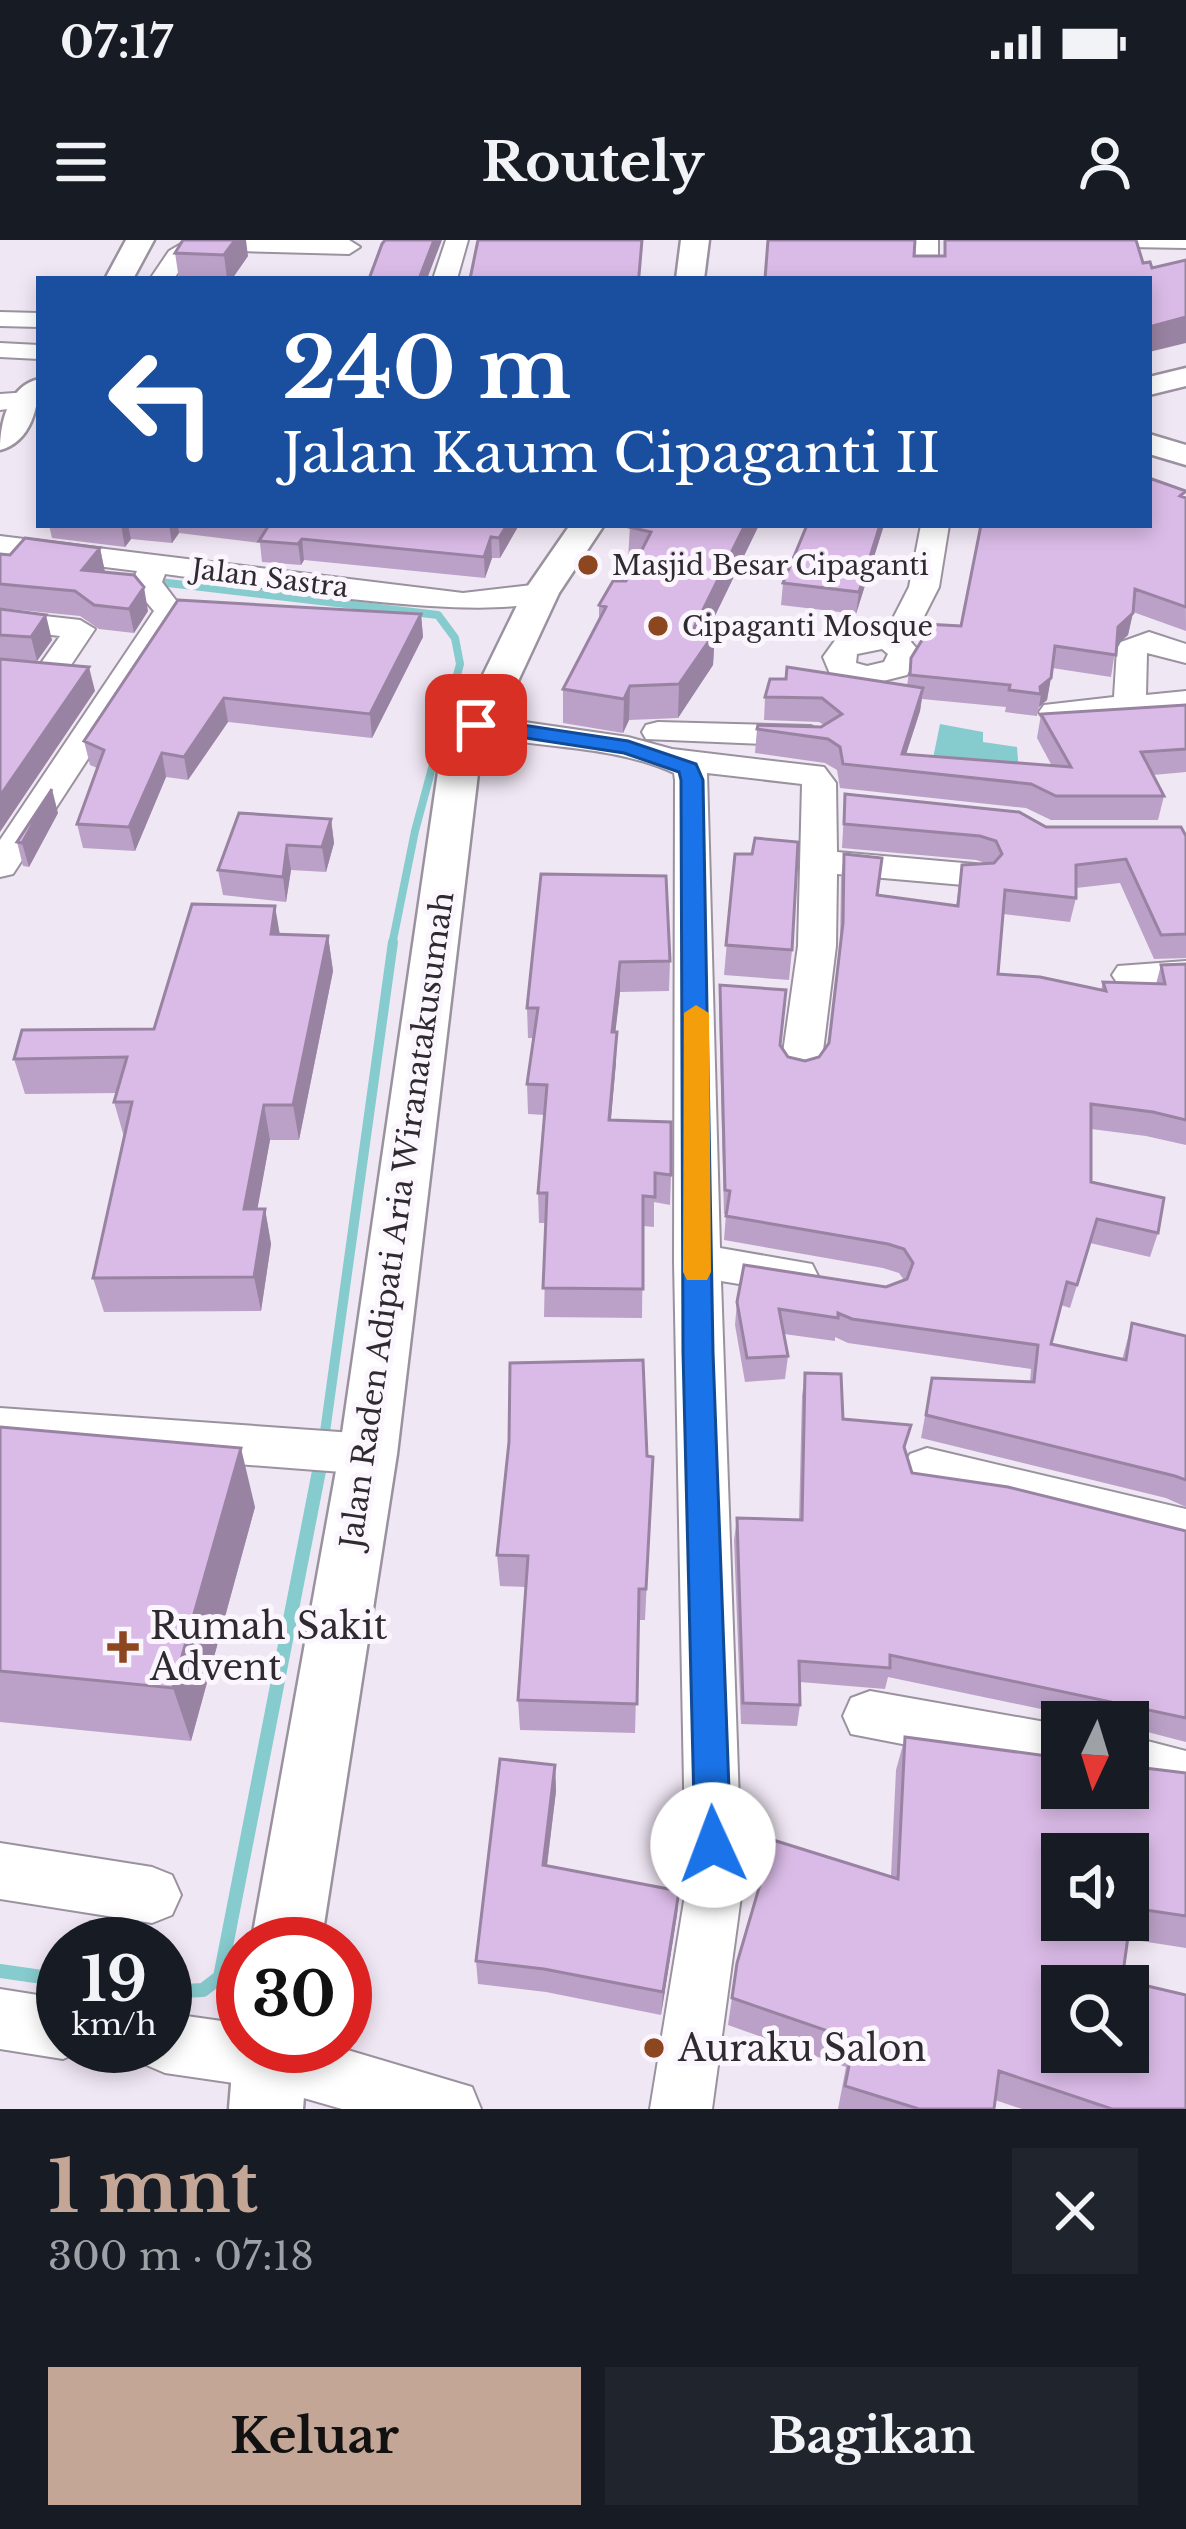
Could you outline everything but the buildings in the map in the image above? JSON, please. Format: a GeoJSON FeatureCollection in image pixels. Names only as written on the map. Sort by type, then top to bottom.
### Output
{"type":"FeatureCollection","features":[{"type":"Feature","properties":{"kind":"main road"},"geometry":{"type":"LineString","coordinates":[[120,276],[140,240]]}},
{"type":"Feature","properties":{"kind":"main road"},"geometry":{"type":"LineString","coordinates":[[690,276],[694,240]]}},
{"type":"Feature","properties":{"kind":"main road"},"geometry":{"type":"LineString","coordinates":[[1152,385],[1186,377]]}},
{"type":"Feature","properties":{"kind":"main road"},"geometry":{"type":"LineString","coordinates":[[0,440],[23,397]]}},
{"type":"Feature","properties":{"kind":"main road"},"geometry":{"type":"LineString","coordinates":[[1152,445],[1186,455]]}},
{"type":"Feature","properties":{"kind":"main road","name":"Jalan Raden Adipati Aria Wiranatakusumah"},"geometry":{"type":"LineString","coordinates":[[291,1917],[368,1454],[459,765],[541,593],[585,528]]}},
{"type":"Feature","properties":{"kind":"street"},"geometry":{"type":"LineString","coordinates":[[446,276],[457,240]]}},
{"type":"Feature","properties":{"kind":"street"},"geometry":{"type":"LineString","coordinates":[[926,276],[927,240]]}},
{"type":"Feature","properties":{"kind":"street"},"geometry":{"type":"LineString","coordinates":[[1130,246],[1186,241]]}},
{"type":"Feature","properties":{"kind":"street"},"geometry":{"type":"LineString","coordinates":[[164,276],[177,256],[199,243],[350,247]]}},
{"type":"Feature","properties":{"kind":"street"},"geometry":{"type":"LineString","coordinates":[[0,319],[36,320]]}},
{"type":"Feature","properties":{"kind":"street"},"geometry":{"type":"LineString","coordinates":[[0,350],[36,352]]}},
{"type":"Feature","properties":{"kind":"street"},"geometry":{"type":"LineString","coordinates":[[896,642],[914,616],[924,587],[934,528]]}},
{"type":"Feature","properties":{"kind":"street","name":"Jalan Sastra"},"geometry":{"type":"LineString","coordinates":[[0,545],[463,602],[541,593]]}},
{"type":"Feature","properties":{"kind":"street"},"geometry":{"type":"LineString","coordinates":[[0,866],[169,611],[163,598],[146,584],[154,564]]}},
{"type":"Feature","properties":{"kind":"street"},"geometry":{"type":"LineString","coordinates":[[0,620],[80,629],[48,676],[0,671]]}},
{"type":"Feature","properties":{"kind":"street"},"geometry":{"type":"LineString","coordinates":[[1130,702],[1132,650],[1149,641],[1186,655]]}},
{"type":"Feature","properties":{"kind":"street"},"geometry":{"type":"LineString","coordinates":[[1055,712],[1130,702],[1186,701]]}},
{"type":"Feature","properties":{"kind":"street"},"geometry":{"type":"LineString","coordinates":[[476,725],[812,774],[832,802],[820,861],[811,999],[801,1067]]}},
{"type":"Feature","properties":{"kind":"street"},"geometry":{"type":"LineString","coordinates":[[681,2109],[714,1889],[697,1261],[692,780],[689,768],[649,753],[636,734],[819,736]]}},
{"type":"Feature","properties":{"kind":"street"},"geometry":{"type":"LineString","coordinates":[[820,861],[975,875]]}},
{"type":"Feature","properties":{"kind":"street"},"geometry":{"type":"LineString","coordinates":[[1131,974],[1186,973]]}},
{"type":"Feature","properties":{"kind":"street"},"geometry":{"type":"LineString","coordinates":[[696,990],[811,999]]}},
{"type":"Feature","properties":{"kind":"street"},"geometry":{"type":"LineString","coordinates":[[697,1261],[836,1282]]}},
{"type":"Feature","properties":{"kind":"street"},"geometry":{"type":"LineString","coordinates":[[0,1427],[368,1454]]}},
{"type":"Feature","properties":{"kind":"street"},"geometry":{"type":"LineString","coordinates":[[927,1468],[1186,1530]]}},
{"type":"Feature","properties":{"kind":"street"},"geometry":{"type":"LineString","coordinates":[[870,1716],[1041,1746]]}},
{"type":"Feature","properties":{"kind":"street"},"geometry":{"type":"LineString","coordinates":[[1149,1767],[1186,1777]]}},
{"type":"Feature","properties":{"kind":"street"},"geometry":{"type":"LineString","coordinates":[[0,1870],[152,1895]]}},
{"type":"Feature","properties":{"kind":"street"},"geometry":{"type":"LineString","coordinates":[[0,2020],[36,2025]]}},
{"type":"Feature","properties":{"kind":"street"},"geometry":{"type":"LineString","coordinates":[[278,2073],[449,2109]]}},
{"type":"Feature","properties":{"kind":"water"},"geometry":{"type":"Polygon","coordinates":[[[940,724],[983,732],[983,742],[1017,747],[1020,786],[929,778],[940,724]]]}},
{"type":"Feature","properties":{"kind":"waterway"},"geometry":{"type":"LineString","coordinates":[[151,581],[438,615],[455,638],[460,664],[415,831],[392,945]]}},
{"type":"Feature","properties":{"kind":"waterway"},"geometry":{"type":"LineString","coordinates":[[324,1439],[393,942]]}},
{"type":"Feature","properties":{"kind":"waterway"},"geometry":{"type":"LineString","coordinates":[[192,1991],[203,1990],[220,1977],[320,1466]]}},
{"type":"Feature","properties":{"kind":"waterway"},"geometry":{"type":"LineString","coordinates":[[0,1971],[36,1976]]}},
{"type":"Feature","properties":{"kind":"slow traffic"},"geometry":{"type":"LineString","coordinates":[[696,1013],[697,1272]]}},
{"type":"Feature","properties":{"kind":"place","name":"Masjid Besar Cipaganti"},"geometry":{"type":"Point","coordinates":[588,565]}},
{"type":"Feature","properties":{"kind":"place","name":"Cipaganti Mosque"},"geometry":{"type":"Point","coordinates":[658,626]}},
{"type":"Feature","properties":{"kind":"place","name":"Rumah Sakit Advent"},"geometry":{"type":"Point","coordinates":[123,1647]}},
{"type":"Feature","properties":{"kind":"place","name":"Auraku Salon"},"geometry":{"type":"Point","coordinates":[654,2048]}},
{"type":"Feature","properties":{"kind":"route"},"geometry":{"type":"LineString","coordinates":[[476,725],[628,747],[689,768],[692,780],[698,1352],[713,1845]]}}]}
